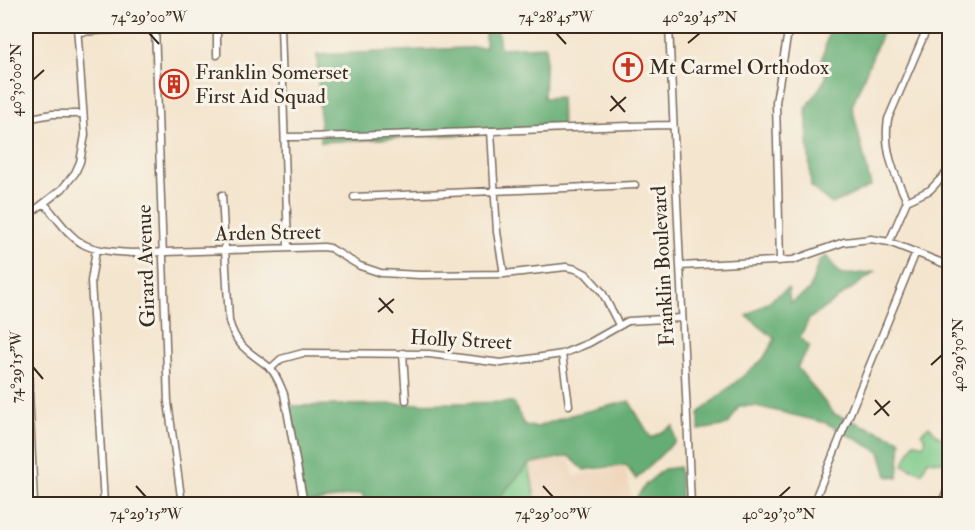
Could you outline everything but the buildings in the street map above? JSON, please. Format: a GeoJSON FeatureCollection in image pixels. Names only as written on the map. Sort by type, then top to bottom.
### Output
{"type":"FeatureCollection","features":[{"type":"Feature","properties":{"kind":"street","name":"Girard Avenue"},"geometry":{"type":"LineString","coordinates":[[155,26],[168,402],[182,504]]}},
{"type":"Feature","properties":{"kind":"street"},"geometry":{"type":"LineString","coordinates":[[26,217],[62,189],[75,173],[80,162],[85,140],[78,29],[173,26]]}},
{"type":"Feature","properties":{"kind":"street"},"geometry":{"type":"LineString","coordinates":[[217,26],[217,55]]}},
{"type":"Feature","properties":{"kind":"street"},"geometry":{"type":"LineString","coordinates":[[281,26],[288,248]]}},
{"type":"Feature","properties":{"kind":"street","name":"Franklin Boulevard"},"geometry":{"type":"LineString","coordinates":[[669,26],[691,504]]}},
{"type":"Feature","properties":{"kind":"street"},"geometry":{"type":"LineString","coordinates":[[780,261],[776,102],[789,26]]}},
{"type":"Feature","properties":{"kind":"street"},"geometry":{"type":"LineString","coordinates":[[906,201],[890,161],[886,142],[888,119],[928,26]]}},
{"type":"Feature","properties":{"kind":"street"},"geometry":{"type":"LineString","coordinates":[[26,119],[52,114],[83,114]]}},
{"type":"Feature","properties":{"kind":"street"},"geometry":{"type":"LineString","coordinates":[[285,137],[348,137],[673,125]]}},
{"type":"Feature","properties":{"kind":"street"},"geometry":{"type":"LineString","coordinates":[[491,131],[497,241],[504,274]]}},
{"type":"Feature","properties":{"kind":"street"},"geometry":{"type":"LineString","coordinates":[[889,242],[906,201],[930,190],[950,169]]}},
{"type":"Feature","properties":{"kind":"street"},"geometry":{"type":"LineString","coordinates":[[354,197],[495,189],[635,185]]}},
{"type":"Feature","properties":{"kind":"street"},"geometry":{"type":"LineString","coordinates":[[222,195],[227,309],[231,328],[246,351],[270,369],[284,394],[304,504]]}},
{"type":"Feature","properties":{"kind":"street","name":"Arden Street"},"geometry":{"type":"LineString","coordinates":[[44,203],[73,238],[80,244],[96,250],[132,253],[330,248],[360,266],[381,273],[420,275],[504,274],[566,267],[576,269],[586,274],[603,292],[620,325]]}},
{"type":"Feature","properties":{"kind":"street"},"geometry":{"type":"LineString","coordinates":[[680,266],[793,260],[844,242],[871,239],[889,242],[950,266]]}},
{"type":"Feature","properties":{"kind":"street"},"geometry":{"type":"LineString","coordinates":[[96,250],[91,281],[104,504]]}},
{"type":"Feature","properties":{"kind":"street"},"geometry":{"type":"LineString","coordinates":[[813,504],[916,252]]}},
{"type":"Feature","properties":{"kind":"street","name":"Holly Street"},"geometry":{"type":"LineString","coordinates":[[270,369],[281,359],[303,353],[429,354],[501,363],[562,354],[589,343],[628,321],[682,318]]}},
{"type":"Feature","properties":{"kind":"street"},"geometry":{"type":"LineString","coordinates":[[26,324],[34,504]]}},
{"type":"Feature","properties":{"kind":"street"},"geometry":{"type":"LineString","coordinates":[[403,353],[406,400]]}},
{"type":"Feature","properties":{"kind":"street"},"geometry":{"type":"LineString","coordinates":[[562,354],[569,405]]}},
{"type":"Feature","properties":{"kind":"street"},"geometry":{"type":"LineString","coordinates":[[941,504],[950,484]]}},
{"type":"Feature","properties":{"kind":"shaded area"},"geometry":{"type":"Polygon","coordinates":[[[569,459],[575,476],[625,467],[633,504],[493,504],[529,464],[569,459]]]}},
{"type":"Feature","properties":{"kind":"green space"},"geometry":{"type":"Polygon","coordinates":[[[485,26],[497,26],[500,48],[546,46],[544,98],[561,97],[562,129],[321,142],[317,55],[485,47],[485,26]]]}},
{"type":"Feature","properties":{"kind":"green space"},"geometry":{"type":"Polygon","coordinates":[[[830,26],[885,26],[852,106],[871,186],[832,204],[811,187],[806,109],[826,78],[822,60],[830,26]]]}},
{"type":"Feature","properties":{"kind":"green space"},"geometry":{"type":"Polygon","coordinates":[[[826,256],[841,275],[875,272],[809,319],[800,338],[810,347],[797,367],[834,414],[901,440],[898,478],[887,476],[880,452],[826,423],[756,406],[739,406],[728,425],[699,430],[699,413],[763,359],[775,339],[747,316],[788,288],[790,303],[809,291],[819,261],[826,256]]]}},
{"type":"Feature","properties":{"kind":"green space"},"geometry":{"type":"Polygon","coordinates":[[[629,401],[651,438],[673,426],[675,441],[636,479],[626,465],[584,470],[569,456],[529,464],[493,504],[365,504],[362,493],[305,504],[287,406],[513,402],[525,426],[537,427],[571,415],[629,401]]]}},
{"type":"Feature","properties":{"kind":"green space"},"geometry":{"type":"Polygon","coordinates":[[[929,426],[944,439],[947,433],[949,434],[949,449],[942,462],[928,460],[922,473],[903,465],[914,442],[923,445],[926,440],[921,433],[929,426]]]}},
{"type":"Feature","properties":{"kind":"green space"},"geometry":{"type":"Polygon","coordinates":[[[529,464],[536,504],[493,504],[529,464]]]}},
{"type":"Feature","properties":{"kind":"green space"},"geometry":{"type":"Polygon","coordinates":[[[679,467],[682,504],[632,504],[646,484],[664,469],[679,467]]]}},
{"type":"Feature","properties":{"kind":"place","name":"Mt Carmel Orthodox"},"geometry":{"type":"Point","coordinates":[628,67]}},
{"type":"Feature","properties":{"kind":"place","name":"Franklin Somerset First Aid Squad"},"geometry":{"type":"Point","coordinates":[174,84]}}]}
